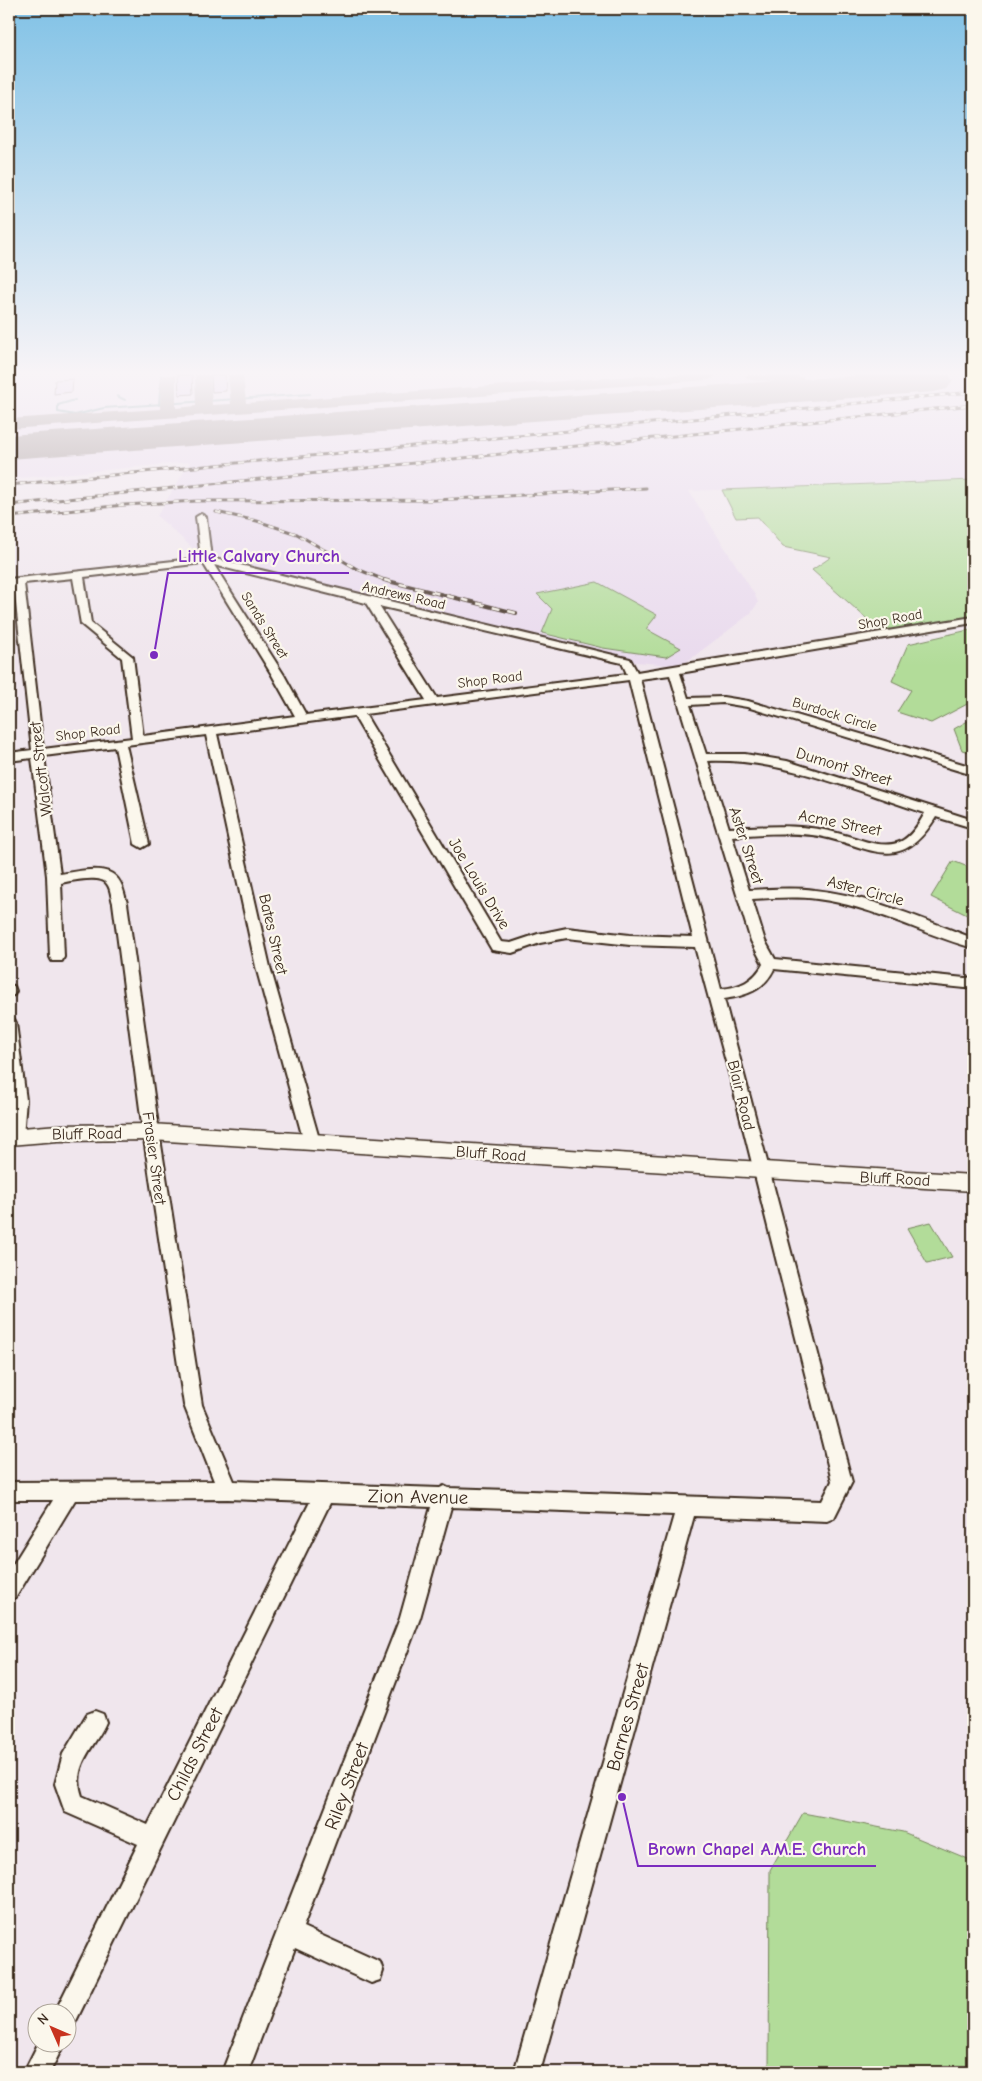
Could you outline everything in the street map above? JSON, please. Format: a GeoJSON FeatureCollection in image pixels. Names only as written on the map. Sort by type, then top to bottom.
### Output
{"type":"FeatureCollection","features":[{"type":"Feature","properties":{"kind":"main road","name":"Bluff Road"},"geometry":{"type":"LineString","coordinates":[[12,1137],[58,1133],[151,1132],[973,1183]]}},
{"type":"Feature","properties":{"kind":"street","name":"Sands Street"},"geometry":{"type":"LineString","coordinates":[[201,517],[206,560],[278,675],[302,718]]}},
{"type":"Feature","properties":{"kind":"street","name":"Andrews Road"},"geometry":{"type":"LineString","coordinates":[[14,582],[206,560],[370,601],[626,661],[634,677]]}},
{"type":"Feature","properties":{"kind":"street"},"geometry":{"type":"LineString","coordinates":[[78,574],[86,624],[127,658],[138,741]]}},
{"type":"Feature","properties":{"kind":"street","name":"Walcott Street"},"geometry":{"type":"LineString","coordinates":[[14,582],[54,880],[57,957]]}},
{"type":"Feature","properties":{"kind":"street"},"geometry":{"type":"LineString","coordinates":[[370,601],[433,701]]}},
{"type":"Feature","properties":{"kind":"street","name":"Shop Road"},"geometry":{"type":"LineString","coordinates":[[9,757],[211,732],[433,701],[634,677],[973,620]]}},
{"type":"Feature","properties":{"kind":"street","name":"Aster Street"},"geometry":{"type":"LineString","coordinates":[[674,671],[703,758],[758,941],[770,964]]}},
{"type":"Feature","properties":{"kind":"street","name":"Blair Road"},"geometry":{"type":"LineString","coordinates":[[634,677],[700,942],[740,1084],[842,1482],[827,1511]]}},
{"type":"Feature","properties":{"kind":"street","name":"Burdock Circle"},"geometry":{"type":"LineString","coordinates":[[685,702],[724,700],[748,704],[973,771]]}},
{"type":"Feature","properties":{"kind":"street","name":"Joe Louis Drive"},"geometry":{"type":"LineString","coordinates":[[358,712],[497,947],[512,948],[538,939],[567,933],[630,940],[700,942]]}},
{"type":"Feature","properties":{"kind":"street","name":"Bates Street"},"geometry":{"type":"LineString","coordinates":[[211,732],[263,967],[312,1142]]}},
{"type":"Feature","properties":{"kind":"street"},"geometry":{"type":"LineString","coordinates":[[120,744],[142,844]]}},
{"type":"Feature","properties":{"kind":"street","name":"Dumont Street"},"geometry":{"type":"LineString","coordinates":[[703,758],[737,756],[757,758],[787,765],[973,824]]}},
{"type":"Feature","properties":{"kind":"street","name":"Acme Street"},"geometry":{"type":"LineString","coordinates":[[724,832],[786,829],[814,831],[875,848],[897,848],[916,835],[933,811]]}},
{"type":"Feature","properties":{"kind":"street","name":"Frasier Street"},"geometry":{"type":"LineString","coordinates":[[54,880],[94,874],[106,875],[112,881],[120,903],[151,1132],[193,1405],[228,1490]]}},
{"type":"Feature","properties":{"kind":"street","name":"Aster Circle"},"geometry":{"type":"LineString","coordinates":[[745,895],[798,893],[827,896],[878,909],[973,943]]}},
{"type":"Feature","properties":{"kind":"street"},"geometry":{"type":"LineString","coordinates":[[715,995],[735,993],[752,987],[765,976],[770,964],[965,983],[973,982]]}},
{"type":"Feature","properties":{"kind":"street"},"geometry":{"type":"LineString","coordinates":[[9,1023],[18,1100],[12,1137]]}},
{"type":"Feature","properties":{"kind":"street","name":"Zion Avenue"},"geometry":{"type":"LineString","coordinates":[[9,1491],[228,1490],[324,1495],[444,1496],[827,1511]]}},
{"type":"Feature","properties":{"kind":"street"},"geometry":{"type":"LineString","coordinates":[[9,1590],[70,1492]]}},
{"type":"Feature","properties":{"kind":"street","name":"Childs Street"},"geometry":{"type":"LineString","coordinates":[[71,2004],[324,1495]]}},
{"type":"Feature","properties":{"kind":"street","name":"Riley Street"},"geometry":{"type":"LineString","coordinates":[[235,2072],[410,1618],[444,1496]]}},
{"type":"Feature","properties":{"kind":"street","name":"Barnes Street"},"geometry":{"type":"LineString","coordinates":[[527,2072],[687,1506]]}},
{"type":"Feature","properties":{"kind":"street"},"geometry":{"type":"LineString","coordinates":[[95,1722],[74,1754],[68,1776],[66,1784],[73,1804],[152,1838]]}},
{"type":"Feature","properties":{"kind":"street"},"geometry":{"type":"LineString","coordinates":[[290,1933],[371,1971]]}},
{"type":"Feature","properties":{"kind":"street"},"geometry":{"type":"LineString","coordinates":[[37,2072],[46,2054]]}},
{"type":"Feature","properties":{"kind":"shaded area"},"geometry":{"type":"Polygon","coordinates":[[[9,472],[82,472],[9,479],[9,472]]]}},
{"type":"Feature","properties":{"kind":"shaded area"},"geometry":{"type":"Polygon","coordinates":[[[184,472],[973,472],[973,480],[689,491],[755,595],[758,603],[750,614],[681,666],[626,661],[206,560],[157,516],[184,472]]]}},
{"type":"Feature","properties":{"kind":"green space"},"geometry":{"type":"Polygon","coordinates":[[[973,480],[973,620],[885,635],[812,570],[831,557],[783,547],[758,517],[736,518],[722,490],[973,480]]]}},
{"type":"Feature","properties":{"kind":"green space"},"geometry":{"type":"Polygon","coordinates":[[[597,582],[657,615],[646,629],[681,648],[666,657],[603,648],[542,633],[552,609],[537,594],[597,582]]]}},
{"type":"Feature","properties":{"kind":"green space"},"geometry":{"type":"Polygon","coordinates":[[[973,629],[973,701],[931,723],[897,712],[911,690],[892,681],[908,644],[973,629]]]}},
{"type":"Feature","properties":{"kind":"green space"},"geometry":{"type":"Polygon","coordinates":[[[973,718],[973,753],[962,750],[954,729],[973,718]]]}},
{"type":"Feature","properties":{"kind":"green space"},"geometry":{"type":"Polygon","coordinates":[[[953,861],[973,869],[973,918],[931,897],[953,861]]]}},
{"type":"Feature","properties":{"kind":"green space"},"geometry":{"type":"Polygon","coordinates":[[[931,1222],[952,1257],[927,1263],[907,1228],[931,1222]]]}},
{"type":"Feature","properties":{"kind":"green space"},"geometry":{"type":"Polygon","coordinates":[[[803,1813],[903,1832],[973,1861],[973,2072],[769,2072],[770,1870],[803,1813]]]}},
{"type":"Feature","properties":{"kind":"railway"},"geometry":{"type":"LineString","coordinates":[[9,485],[143,472]]}},
{"type":"Feature","properties":{"kind":"railway"},"geometry":{"type":"LineString","coordinates":[[9,505],[326,472]]}},
{"type":"Feature","properties":{"kind":"railway"},"geometry":{"type":"LineString","coordinates":[[9,517],[124,505],[197,501],[436,500],[646,488]]}},
{"type":"Feature","properties":{"kind":"railway"},"geometry":{"type":"LineString","coordinates":[[216,512],[257,521],[297,534],[357,569],[385,580]]}},
{"type":"Feature","properties":{"kind":"railway"},"geometry":{"type":"LineString","coordinates":[[385,580],[516,613]]}},
{"type":"Feature","properties":{"kind":"place","name":"Little Calvary Church"},"geometry":{"type":"Point","coordinates":[154,655]}},
{"type":"Feature","properties":{"kind":"place","name":"Brown Chapel A.M.E. Church"},"geometry":{"type":"Point","coordinates":[622,1797]}}]}
